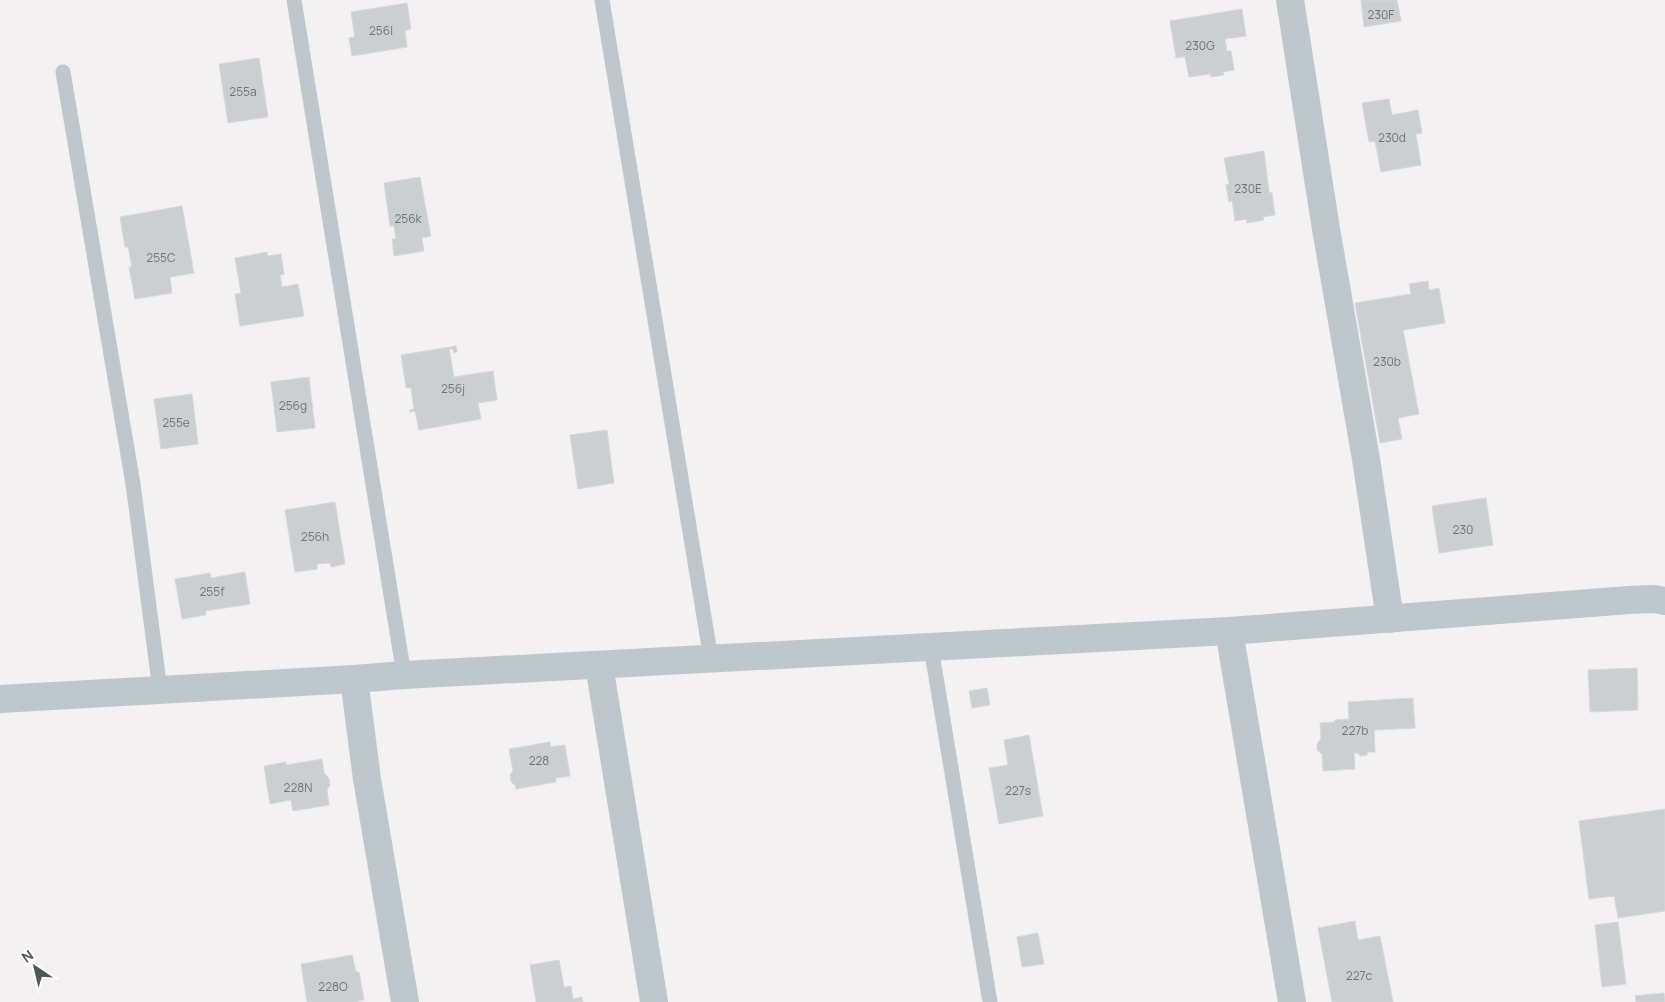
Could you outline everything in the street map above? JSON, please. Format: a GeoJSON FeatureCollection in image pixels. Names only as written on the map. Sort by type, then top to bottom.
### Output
{"type":"FeatureCollection","features":[{"type":"Feature","properties":{"kind":"street"},"geometry":{"type":"LineString","coordinates":[[1290,0],[1326,229],[1366,459],[1390,619]]}},
{"type":"Feature","properties":{"kind":"street"},"geometry":{"type":"LineString","coordinates":[[0,698],[1229,631],[1628,600],[1665,601]]}},
{"type":"Feature","properties":{"kind":"street"},"geometry":{"type":"LineString","coordinates":[[1229,631],[1292,1002]]}},
{"type":"Feature","properties":{"kind":"street"},"geometry":{"type":"LineString","coordinates":[[599,664],[654,1002]]}},
{"type":"Feature","properties":{"kind":"street"},"geometry":{"type":"LineString","coordinates":[[354,679],[367,780],[404,1002]]}},
{"type":"Feature","properties":{"kind":"lane"},"geometry":{"type":"LineString","coordinates":[[294,0],[404,675]]}},
{"type":"Feature","properties":{"kind":"lane"},"geometry":{"type":"LineString","coordinates":[[602,0],[711,659]]}},
{"type":"Feature","properties":{"kind":"lane"},"geometry":{"type":"LineString","coordinates":[[63,72],[133,484],[160,690]]}},
{"type":"Feature","properties":{"kind":"lane"},"geometry":{"type":"LineString","coordinates":[[931,647],[990,1002]]}},
{"type":"Feature","properties":{"kind":"building"},"geometry":{"type":"Polygon","coordinates":[[[1361,0],[1397,0],[1401,21],[1364,27],[1361,0]]]}},
{"type":"Feature","properties":{"kind":"building"},"geometry":{"type":"Polygon","coordinates":[[[407,3],[411,29],[405,31],[407,47],[352,56],[349,38],[355,37],[351,12],[407,3]]]}},
{"type":"Feature","properties":{"kind":"building"},"geometry":{"type":"Polygon","coordinates":[[[1242,9],[1246,36],[1225,39],[1227,51],[1231,51],[1234,70],[1223,72],[1224,75],[1211,77],[1210,74],[1189,77],[1185,57],[1176,58],[1170,21],[1242,9]]]}},
{"type":"Feature","properties":{"kind":"building"},"geometry":{"type":"Polygon","coordinates":[[[259,58],[268,117],[228,123],[219,64],[259,58]]]}},
{"type":"Feature","properties":{"kind":"building"},"geometry":{"type":"Polygon","coordinates":[[[1389,99],[1392,115],[1418,110],[1422,133],[1416,134],[1421,165],[1381,172],[1375,141],[1369,142],[1362,103],[1389,99]]]}},
{"type":"Feature","properties":{"kind":"building"},"geometry":{"type":"Polygon","coordinates":[[[1264,151],[1269,192],[1272,193],[1275,215],[1263,217],[1264,220],[1247,223],[1247,219],[1235,221],[1232,201],[1229,202],[1226,185],[1229,184],[1224,158],[1264,151]]]}},
{"type":"Feature","properties":{"kind":"building"},"geometry":{"type":"Polygon","coordinates":[[[420,177],[431,236],[422,238],[424,251],[394,256],[392,239],[396,239],[394,226],[390,226],[384,183],[420,177]]]}},
{"type":"Feature","properties":{"kind":"building"},"geometry":{"type":"Polygon","coordinates":[[[182,206],[194,273],[170,277],[172,293],[135,299],[129,267],[132,267],[128,247],[125,247],[120,217],[182,206]]]}},
{"type":"Feature","properties":{"kind":"building"},"geometry":{"type":"Polygon","coordinates":[[[267,252],[268,256],[281,254],[284,274],[280,275],[282,287],[298,284],[304,316],[240,326],[235,294],[241,293],[235,258],[267,252]]]}},
{"type":"Feature","properties":{"kind":"building"},"geometry":{"type":"Polygon","coordinates":[[[1428,281],[1429,290],[1439,288],[1445,323],[1403,330],[1419,414],[1398,418],[1402,439],[1380,443],[1355,303],[1411,294],[1409,284],[1428,281]]]}},
{"type":"Feature","properties":{"kind":"building"},"geometry":{"type":"Polygon","coordinates":[[[456,346],[457,352],[454,353],[453,349],[449,349],[454,377],[493,371],[497,400],[478,403],[481,419],[419,430],[415,411],[410,412],[410,410],[414,409],[411,388],[406,388],[401,355],[456,346]]]}},
{"type":"Feature","properties":{"kind":"building"},"geometry":{"type":"Polygon","coordinates":[[[309,377],[315,428],[277,432],[271,382],[309,377]]]}},
{"type":"Feature","properties":{"kind":"building"},"geometry":{"type":"Polygon","coordinates":[[[192,394],[198,444],[161,449],[154,399],[192,394]]]}},
{"type":"Feature","properties":{"kind":"building"},"geometry":{"type":"Polygon","coordinates":[[[607,430],[614,483],[578,489],[570,435],[607,430]]]}},
{"type":"Feature","properties":{"kind":"building"},"geometry":{"type":"Polygon","coordinates":[[[1486,498],[1493,545],[1439,553],[1432,506],[1486,498]]]}},
{"type":"Feature","properties":{"kind":"building"},"geometry":{"type":"Polygon","coordinates":[[[335,502],[345,564],[331,567],[330,563],[317,564],[317,569],[295,572],[285,510],[335,502]]]}},
{"type":"Feature","properties":{"kind":"building"},"geometry":{"type":"Polygon","coordinates":[[[245,572],[250,604],[205,611],[206,615],[182,619],[175,579],[210,573],[211,578],[245,572]]]}},
{"type":"Feature","properties":{"kind":"building"},"geometry":{"type":"Polygon","coordinates":[[[1637,668],[1638,710],[1590,712],[1588,670],[1637,668]]]}},
{"type":"Feature","properties":{"kind":"building"},"geometry":{"type":"Polygon","coordinates":[[[987,688],[990,705],[972,708],[969,691],[987,688]]]}},
{"type":"Feature","properties":{"kind":"building"},"geometry":{"type":"Polygon","coordinates":[[[1413,698],[1415,728],[1374,730],[1375,752],[1368,752],[1367,755],[1360,756],[1358,753],[1354,753],[1355,769],[1323,771],[1322,754],[1317,750],[1317,744],[1321,739],[1320,723],[1349,719],[1348,702],[1413,698]]]}},
{"type":"Feature","properties":{"kind":"building"},"geometry":{"type":"Polygon","coordinates":[[[1029,735],[1043,816],[999,824],[989,768],[1008,765],[1004,740],[1029,735]]]}},
{"type":"Feature","properties":{"kind":"building"},"geometry":{"type":"Polygon","coordinates":[[[550,742],[551,747],[565,745],[570,776],[556,778],[556,782],[516,789],[515,785],[511,782],[510,775],[513,771],[509,749],[550,742]]]}},
{"type":"Feature","properties":{"kind":"building"},"geometry":{"type":"Polygon","coordinates":[[[322,759],[324,773],[329,778],[330,785],[327,790],[329,805],[293,811],[291,800],[270,804],[264,766],[286,762],[286,765],[322,759]]]}},
{"type":"Feature","properties":{"kind":"building"},"geometry":{"type":"Polygon","coordinates":[[[1665,809],[1665,911],[1618,918],[1614,896],[1589,899],[1579,821],[1665,809]]]}},
{"type":"Feature","properties":{"kind":"building"},"geometry":{"type":"Polygon","coordinates":[[[1355,921],[1358,940],[1380,936],[1393,1002],[1332,1002],[1318,928],[1355,921]]]}},
{"type":"Feature","properties":{"kind":"building"},"geometry":{"type":"Polygon","coordinates":[[[1618,922],[1626,984],[1602,987],[1595,925],[1618,922]]]}},
{"type":"Feature","properties":{"kind":"building"},"geometry":{"type":"Polygon","coordinates":[[[1038,933],[1044,964],[1022,967],[1017,937],[1038,933]]]}},
{"type":"Feature","properties":{"kind":"building"},"geometry":{"type":"Polygon","coordinates":[[[352,955],[356,972],[359,972],[364,1000],[353,1002],[307,1002],[301,964],[352,955]]]}},
{"type":"Feature","properties":{"kind":"building"},"geometry":{"type":"Polygon","coordinates":[[[559,960],[564,987],[571,986],[573,999],[582,997],[583,1002],[536,1002],[530,965],[559,960]]]}},
{"type":"Feature","properties":{"kind":"building"},"geometry":{"type":"Polygon","coordinates":[[[1664,993],[1665,1002],[1636,1002],[1635,996],[1664,993]]]}}]}
